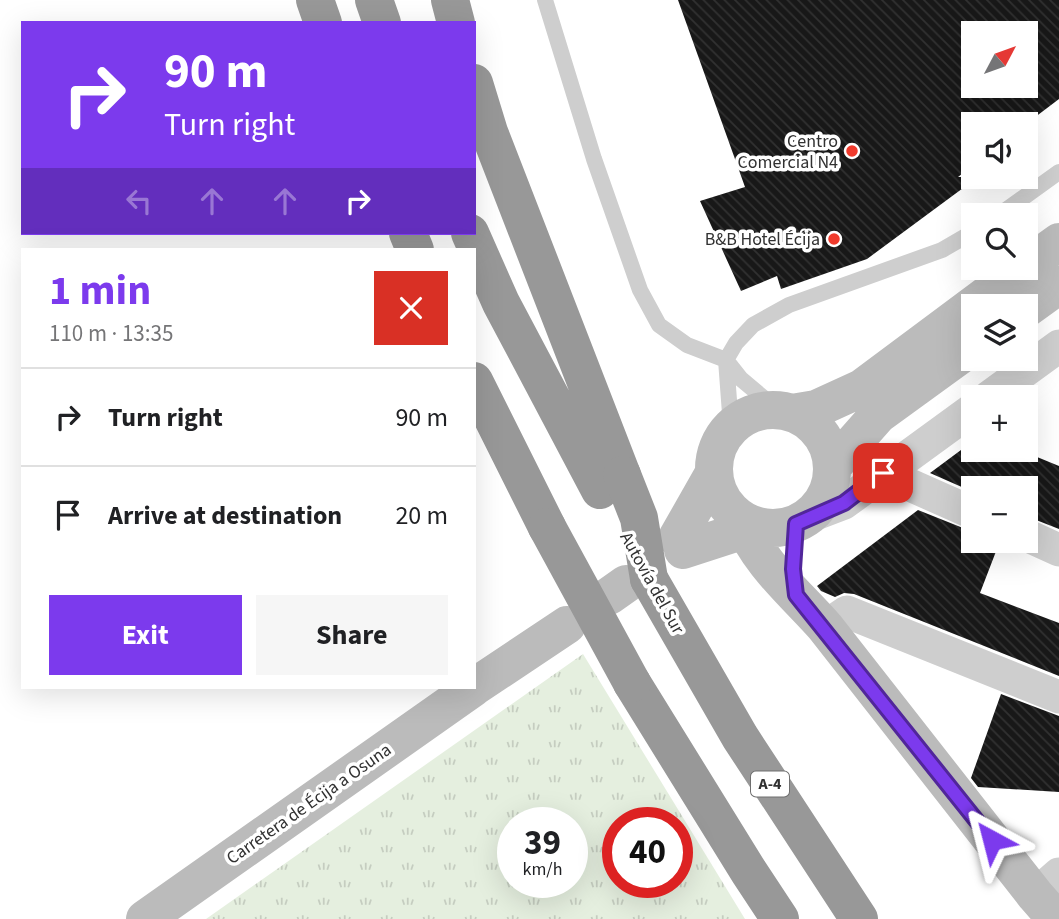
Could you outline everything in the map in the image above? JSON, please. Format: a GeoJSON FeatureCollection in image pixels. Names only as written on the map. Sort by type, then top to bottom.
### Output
{"type":"FeatureCollection","features":[{"type":"Feature","properties":{"kind":"highway"},"geometry":{"type":"LineString","coordinates":[[315,0],[322,21]]}},
{"type":"Feature","properties":{"kind":"highway"},"geometry":{"type":"LineString","coordinates":[[374,0],[381,21]]}},
{"type":"Feature","properties":{"kind":"highway"},"geometry":{"type":"LineString","coordinates":[[450,0],[455,21]]}},
{"type":"Feature","properties":{"kind":"highway"},"geometry":{"type":"LineString","coordinates":[[476,90],[611,483]]}},
{"type":"Feature","properties":{"kind":"highway","name":"Autovía del Sur"},"geometry":{"type":"LineString","coordinates":[[471,235],[501,303],[611,483],[628,586],[686,644],[740,737],[859,919]]}},
{"type":"Feature","properties":{"kind":"highway"},"geometry":{"type":"LineString","coordinates":[[476,384],[547,527],[632,683],[780,919]]}},
{"type":"Feature","properties":{"kind":"street"},"geometry":{"type":"LineString","coordinates":[[1038,257],[1059,242]]}},
{"type":"Feature","properties":{"kind":"street"},"geometry":{"type":"LineString","coordinates":[[1007,280],[862,388],[816,409],[761,411],[745,417],[732,427],[721,441],[715,457],[714,473],[718,491],[727,507],[747,525],[750,541],[778,580],[796,595],[825,628],[1050,896]]}},
{"type":"Feature","properties":{"kind":"street"},"geometry":{"type":"LineString","coordinates":[[1038,300],[1059,285]]}},
{"type":"Feature","properties":{"kind":"street"},"geometry":{"type":"LineString","coordinates":[[1005,385],[1059,346]]}},
{"type":"Feature","properties":{"kind":"street"},"geometry":{"type":"LineString","coordinates":[[796,595],[793,569],[803,520],[823,502],[843,455],[878,415],[961,355]]}},
{"type":"Feature","properties":{"kind":"street"},"geometry":{"type":"LineString","coordinates":[[785,411],[808,421],[821,433],[830,449],[961,508]]}},
{"type":"Feature","properties":{"kind":"street"},"geometry":{"type":"LineString","coordinates":[[714,473],[680,544],[747,525],[777,529],[844,503],[961,418]]}},
{"type":"Feature","properties":{"kind":"street"},"geometry":{"type":"LineString","coordinates":[[1038,541],[1059,550]]}},
{"type":"Feature","properties":{"kind":"street"},"geometry":{"type":"LineString","coordinates":[[825,628],[847,612],[1059,698]]}},
{"type":"Feature","properties":{"kind":"street","name":"Carretera de Écija a Osuna"},"geometry":{"type":"LineString","coordinates":[[476,686],[567,625]]}},
{"type":"Feature","properties":{"kind":"street","name":"Carretera de Écija a Osuna"},"geometry":{"type":"LineString","coordinates":[[145,919],[471,689]]}},
{"type":"Feature","properties":{"kind":"lane"},"geometry":{"type":"LineString","coordinates":[[545,0],[590,147],[639,290],[659,325],[687,345],[726,360],[741,379],[785,411]]}},
{"type":"Feature","properties":{"kind":"lane"},"geometry":{"type":"LineString","coordinates":[[1016,203],[1059,172]]}},
{"type":"Feature","properties":{"kind":"lane"},"geometry":{"type":"LineString","coordinates":[[732,427],[726,360],[736,343],[753,325],[789,305],[942,250],[961,239]]}},
{"type":"Feature","properties":{"kind":"green space"},"geometry":{"type":"Polygon","coordinates":[[[583,654],[677,807],[602,807],[602,898],[693,898],[693,834],[745,919],[206,919],[583,654]]]}},
{"type":"Feature","properties":{"kind":"building","name":"Centro Comercial N4"},"geometry":{"type":"Polygon","coordinates":[[[678,0],[1059,0],[1059,99],[1038,115],[1038,112],[961,112],[961,175],[958,177],[961,177],[962,189],[867,259],[781,289],[777,276],[741,291],[700,201],[745,187],[678,0]]]}},
{"type":"Feature","properties":{"kind":"building"},"geometry":{"type":"Polygon","coordinates":[[[961,450],[961,462],[1038,462],[1038,457],[1059,466],[1059,529],[1038,521],[1038,476],[961,476],[961,487],[930,473],[961,450]]]}},
{"type":"Feature","properties":{"kind":"building"},"geometry":{"type":"Polygon","coordinates":[[[918,510],[961,527],[961,553],[995,553],[980,593],[1059,623],[1059,676],[854,594],[844,593],[835,597],[821,591],[817,586],[918,510]]]}},
{"type":"Feature","properties":{"kind":"building"},"geometry":{"type":"Polygon","coordinates":[[[1001,694],[1059,716],[1059,792],[978,787],[971,778],[1001,694]]]}},
{"type":"Feature","properties":{"kind":"place","name":"Centro Comercial N4"},"geometry":{"type":"Point","coordinates":[852,151]}},
{"type":"Feature","properties":{"kind":"place","name":"B&B Hotel Écija"},"geometry":{"type":"Point","coordinates":[834,239]}},
{"type":"Feature","properties":{"kind":"route"},"geometry":{"type":"LineString","coordinates":[[883,473],[844,503],[796,524],[793,569],[796,595],[992,840]]}}]}
